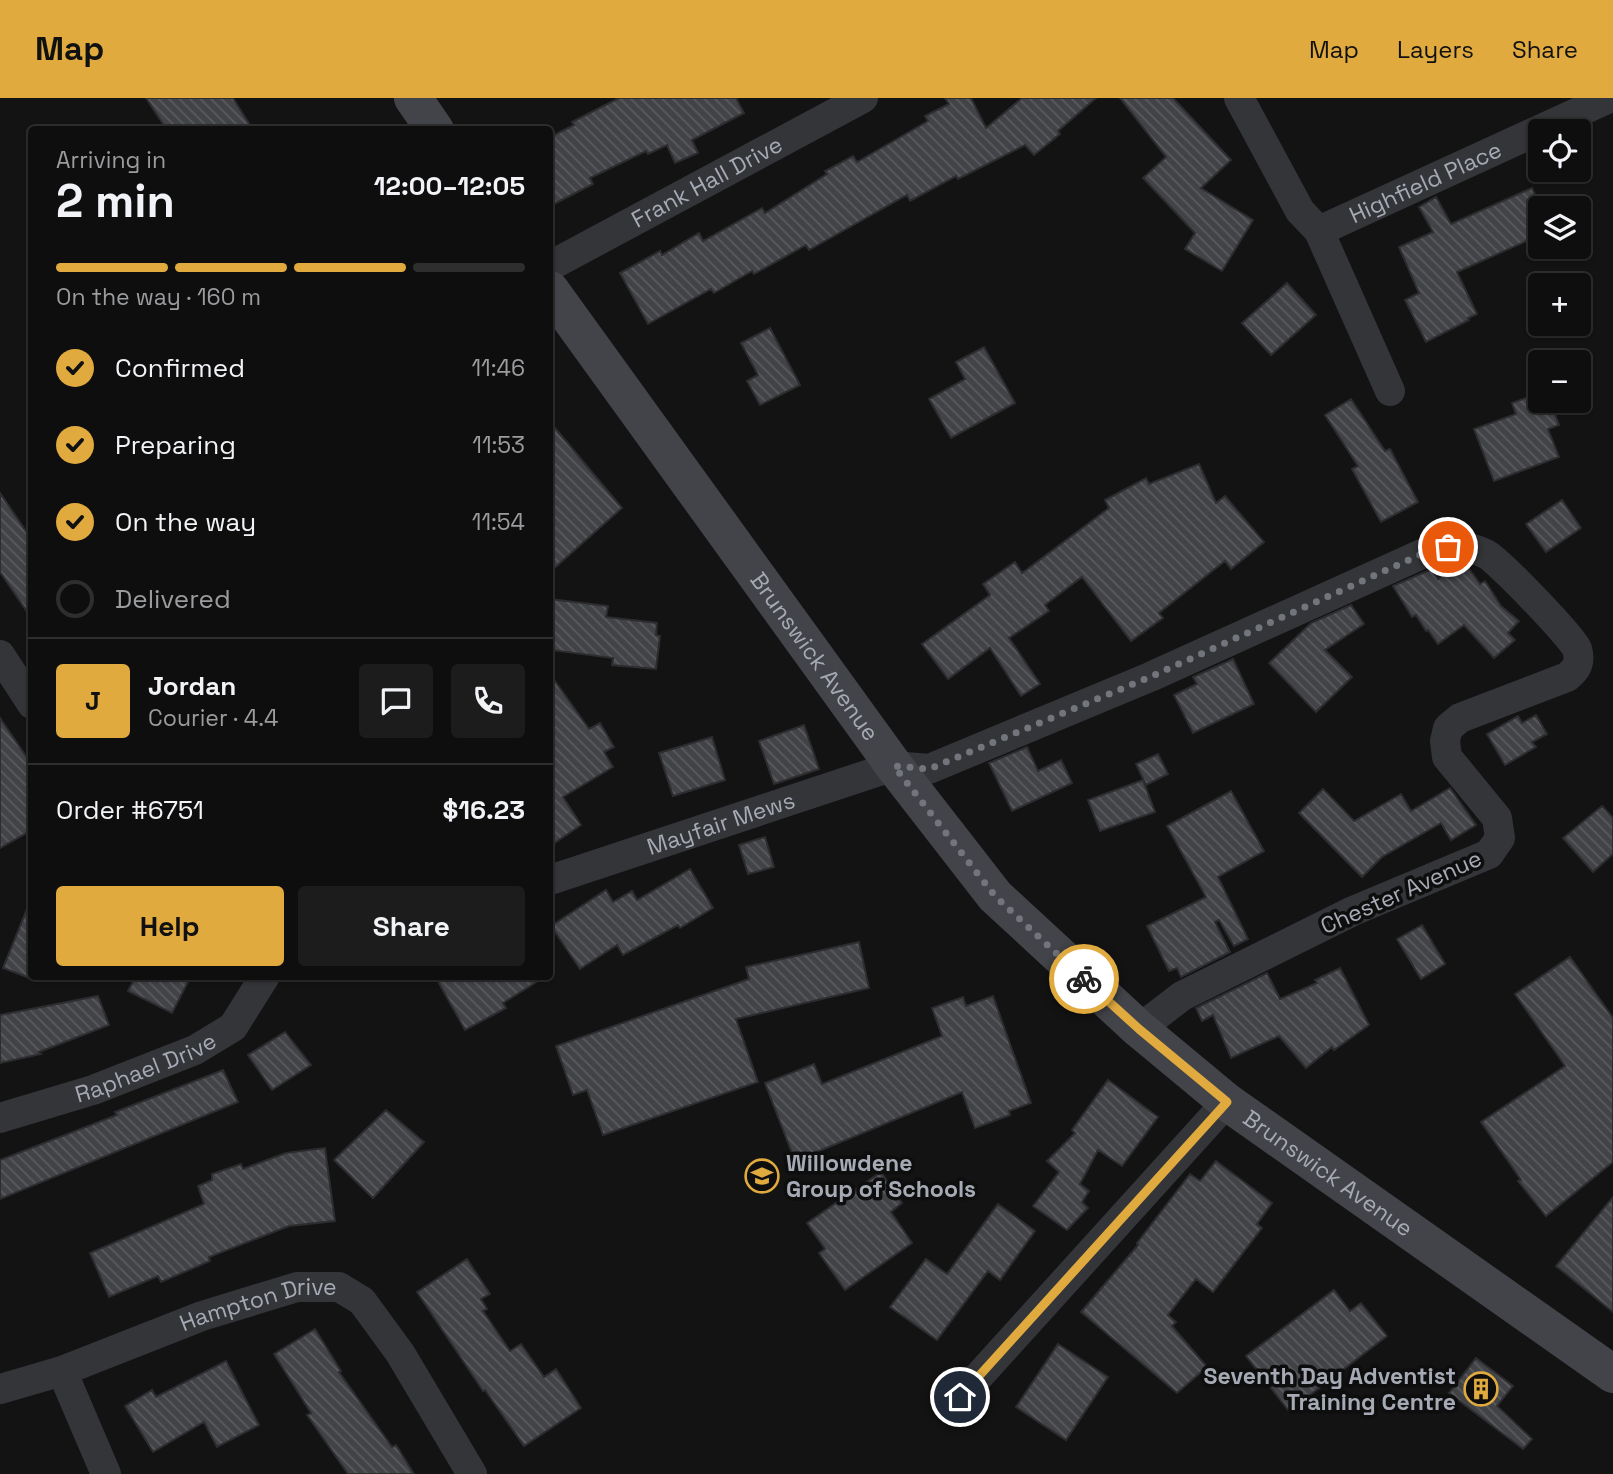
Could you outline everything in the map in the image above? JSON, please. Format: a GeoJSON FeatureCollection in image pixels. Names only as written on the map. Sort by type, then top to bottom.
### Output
{"type":"FeatureCollection","features":[{"type":"Feature","properties":{"kind":"main road"},"geometry":{"type":"LineString","coordinates":[[413,98],[432,126]]}},
{"type":"Feature","properties":{"kind":"main road","name":"Brunswick Avenue"},"geometry":{"type":"LineString","coordinates":[[553,294],[894,766],[995,896],[1139,1029],[1227,1102],[1613,1374]]}},
{"type":"Feature","properties":{"kind":"street","name":"Frank Hall Drive"},"geometry":{"type":"LineString","coordinates":[[553,263],[863,98]]}},
{"type":"Feature","properties":{"kind":"street"},"geometry":{"type":"LineString","coordinates":[[1239,98],[1300,211],[1319,231],[1390,391]]}},
{"type":"Feature","properties":{"kind":"street","name":"Highfield Place"},"geometry":{"type":"LineString","coordinates":[[1319,231],[1609,98]]}},
{"type":"Feature","properties":{"kind":"street","name":"Chester Avenue"},"geometry":{"type":"LineString","coordinates":[[894,766],[929,769],[1150,677],[1433,549],[1462,545],[1489,555],[1572,640],[1579,659],[1577,668],[1567,677],[1461,718],[1448,728],[1445,741],[1447,757],[1497,818],[1500,838],[1489,854],[1353,911],[1194,990],[1139,1029]]}},
{"type":"Feature","properties":{"kind":"street"},"geometry":{"type":"LineString","coordinates":[[0,655],[28,698]]}},
{"type":"Feature","properties":{"kind":"street","name":"Mayfair Mews"},"geometry":{"type":"LineString","coordinates":[[553,879],[894,766]]}},
{"type":"Feature","properties":{"kind":"street","name":"Raphael Drive"},"geometry":{"type":"LineString","coordinates":[[0,1118],[93,1090],[195,1050],[233,1027],[260,980]]}},
{"type":"Feature","properties":{"kind":"street"},"geometry":{"type":"LineString","coordinates":[[960,1397],[1227,1102]]}},
{"type":"Feature","properties":{"kind":"street","name":"Hampton Drive"},"geometry":{"type":"LineString","coordinates":[[0,1389],[62,1371],[202,1316],[298,1287],[339,1287],[362,1301],[400,1353],[472,1474]]}},
{"type":"Feature","properties":{"kind":"street"},"geometry":{"type":"LineString","coordinates":[[62,1371],[106,1474]]}},
{"type":"Feature","properties":{"kind":"building"},"geometry":{"type":"Polygon","coordinates":[[[146,98],[233,98],[250,126],[164,126],[146,98]]]}},
{"type":"Feature","properties":{"kind":"building"},"geometry":{"type":"Polygon","coordinates":[[[619,98],[736,98],[744,113],[692,140],[698,153],[675,163],[667,145],[648,154],[646,151],[590,178],[593,184],[553,204],[553,136],[574,125],[572,122],[619,98]]]}},
{"type":"Feature","properties":{"kind":"building"},"geometry":{"type":"Polygon","coordinates":[[[945,98],[971,98],[986,128],[1022,98],[1096,98],[1058,131],[1060,134],[1034,155],[1025,145],[958,179],[956,176],[910,201],[907,195],[809,250],[806,245],[714,293],[711,289],[648,324],[620,273],[660,251],[662,255],[699,233],[703,241],[762,208],[765,213],[827,174],[825,171],[853,156],[857,162],[928,121],[925,116],[949,104],[945,98]]]}},
{"type":"Feature","properties":{"kind":"building"},"geometry":{"type":"Polygon","coordinates":[[[1120,98],[1173,98],[1231,160],[1201,188],[1253,220],[1222,271],[1185,249],[1195,233],[1143,178],[1166,157],[1120,98]]]}},
{"type":"Feature","properties":{"kind":"building"},"geometry":{"type":"Polygon","coordinates":[[[1532,188],[1535,196],[1528,196],[1528,240],[1457,272],[1477,314],[1426,342],[1405,300],[1419,293],[1399,247],[1433,232],[1419,207],[1436,197],[1451,224],[1532,188]]]}},
{"type":"Feature","properties":{"kind":"building"},"geometry":{"type":"Polygon","coordinates":[[[1287,283],[1316,315],[1271,355],[1242,323],[1287,283]]]}},
{"type":"Feature","properties":{"kind":"building"},"geometry":{"type":"Polygon","coordinates":[[[770,328],[800,385],[760,405],[747,381],[758,375],[741,343],[770,328]]]}},
{"type":"Feature","properties":{"kind":"building"},"geometry":{"type":"Polygon","coordinates":[[[984,347],[1015,403],[951,438],[929,399],[965,379],[956,362],[984,347]]]}},
{"type":"Feature","properties":{"kind":"building"},"geometry":{"type":"Polygon","coordinates":[[[1528,397],[1528,413],[1554,413],[1559,425],[1548,429],[1559,457],[1494,481],[1474,429],[1516,414],[1512,403],[1528,397]]]}},
{"type":"Feature","properties":{"kind":"building"},"geometry":{"type":"Polygon","coordinates":[[[1351,399],[1385,451],[1390,449],[1418,502],[1381,522],[1352,469],[1358,466],[1325,415],[1351,399]]]}},
{"type":"Feature","properties":{"kind":"building"},"geometry":{"type":"Polygon","coordinates":[[[553,426],[622,508],[553,569],[553,426]]]}},
{"type":"Feature","properties":{"kind":"building"},"geometry":{"type":"Polygon","coordinates":[[[1199,464],[1216,503],[1225,496],[1264,542],[1231,569],[1225,561],[1159,613],[1163,618],[1131,641],[1082,577],[1045,605],[1049,611],[1009,638],[1040,684],[1021,696],[990,648],[948,679],[922,644],[990,595],[983,584],[1015,562],[1022,573],[1109,508],[1105,500],[1146,478],[1149,484],[1199,464]]]}},
{"type":"Feature","properties":{"kind":"building"},"geometry":{"type":"Polygon","coordinates":[[[0,493],[28,534],[28,613],[0,572],[0,493]]]}},
{"type":"Feature","properties":{"kind":"building"},"geometry":{"type":"Polygon","coordinates":[[[1562,500],[1581,528],[1546,552],[1526,524],[1562,500]]]}},
{"type":"Feature","properties":{"kind":"building"},"geometry":{"type":"Polygon","coordinates":[[[1459,564],[1467,566],[1480,584],[1485,581],[1501,606],[1519,621],[1508,633],[1515,640],[1494,658],[1464,625],[1438,644],[1416,615],[1412,617],[1393,586],[1432,569],[1438,579],[1459,564]]]}},
{"type":"Feature","properties":{"kind":"building"},"geometry":{"type":"Polygon","coordinates":[[[553,599],[608,606],[606,617],[657,623],[656,635],[660,636],[656,669],[612,665],[613,658],[553,650],[553,599]]]}},
{"type":"Feature","properties":{"kind":"building"},"geometry":{"type":"Polygon","coordinates":[[[1351,605],[1364,624],[1325,650],[1352,677],[1316,712],[1269,663],[1311,623],[1351,605]]]}},
{"type":"Feature","properties":{"kind":"building"},"geometry":{"type":"Polygon","coordinates":[[[1233,659],[1254,704],[1193,733],[1174,695],[1197,684],[1193,677],[1233,659]]]}},
{"type":"Feature","properties":{"kind":"building"},"geometry":{"type":"Polygon","coordinates":[[[553,678],[589,729],[600,723],[614,747],[604,752],[613,767],[563,797],[581,825],[553,844],[553,678]]]}},
{"type":"Feature","properties":{"kind":"building"},"geometry":{"type":"Polygon","coordinates":[[[1536,715],[1547,734],[1532,742],[1536,747],[1505,765],[1487,734],[1518,716],[1522,723],[1536,715]]]}},
{"type":"Feature","properties":{"kind":"building"},"geometry":{"type":"Polygon","coordinates":[[[0,718],[28,759],[28,832],[0,848],[0,718]]]}},
{"type":"Feature","properties":{"kind":"building"},"geometry":{"type":"Polygon","coordinates":[[[804,725],[819,769],[774,784],[759,741],[804,725]]]}},
{"type":"Feature","properties":{"kind":"building"},"geometry":{"type":"Polygon","coordinates":[[[712,737],[725,780],[673,796],[659,753],[712,737]]]}},
{"type":"Feature","properties":{"kind":"building"},"geometry":{"type":"Polygon","coordinates":[[[1027,747],[1038,771],[1061,760],[1072,783],[1012,811],[989,763],[1027,747]]]}},
{"type":"Feature","properties":{"kind":"building"},"geometry":{"type":"Polygon","coordinates":[[[1158,754],[1168,774],[1146,785],[1136,764],[1158,754]]]}},
{"type":"Feature","properties":{"kind":"building"},"geometry":{"type":"Polygon","coordinates":[[[1143,780],[1155,812],[1100,831],[1088,800],[1143,780]]]}},
{"type":"Feature","properties":{"kind":"building"},"geometry":{"type":"Polygon","coordinates":[[[1450,788],[1476,825],[1451,840],[1441,823],[1382,857],[1362,877],[1299,813],[1323,789],[1354,821],[1401,794],[1411,811],[1450,788]]]}},
{"type":"Feature","properties":{"kind":"building"},"geometry":{"type":"Polygon","coordinates":[[[1231,791],[1264,851],[1218,877],[1248,939],[1234,946],[1219,920],[1215,922],[1230,952],[1181,977],[1177,968],[1169,971],[1147,926],[1206,897],[1167,826],[1231,791]]]}},
{"type":"Feature","properties":{"kind":"building"},"geometry":{"type":"Polygon","coordinates":[[[1602,806],[1613,818],[1613,854],[1593,872],[1563,838],[1602,806]]]}},
{"type":"Feature","properties":{"kind":"building"},"geometry":{"type":"Polygon","coordinates":[[[765,837],[774,867],[748,874],[739,845],[765,837]]]}},
{"type":"Feature","properties":{"kind":"building"},"geometry":{"type":"Polygon","coordinates":[[[690,869],[713,908],[680,928],[678,925],[623,955],[617,945],[580,969],[553,929],[553,925],[606,890],[613,902],[632,891],[637,900],[690,869]]]}},
{"type":"Feature","properties":{"kind":"building"},"geometry":{"type":"Polygon","coordinates":[[[28,906],[28,977],[3,968],[28,906]]]}},
{"type":"Feature","properties":{"kind":"building"},"geometry":{"type":"Polygon","coordinates":[[[1422,925],[1445,964],[1421,979],[1397,939],[1422,925]]]}},
{"type":"Feature","properties":{"kind":"building"},"geometry":{"type":"Polygon","coordinates":[[[859,942],[869,988],[736,1019],[758,1082],[603,1135],[587,1090],[573,1095],[556,1046],[749,979],[746,967],[859,942]]]}},
{"type":"Feature","properties":{"kind":"building"},"geometry":{"type":"Polygon","coordinates":[[[1570,957],[1613,1018],[1613,1162],[1546,1216],[1518,1181],[1521,1180],[1481,1122],[1565,1066],[1515,994],[1570,957]]]}},
{"type":"Feature","properties":{"kind":"building"},"geometry":{"type":"Polygon","coordinates":[[[1340,968],[1369,1025],[1334,1050],[1332,1047],[1306,1068],[1279,1036],[1231,1058],[1213,1015],[1202,1021],[1196,1008],[1267,973],[1280,999],[1317,983],[1315,980],[1340,968]]]}},
{"type":"Feature","properties":{"kind":"building"},"geometry":{"type":"Polygon","coordinates":[[[134,980],[189,980],[172,1013],[128,991],[134,980]]]}},
{"type":"Feature","properties":{"kind":"building"},"geometry":{"type":"Polygon","coordinates":[[[437,980],[540,980],[503,1003],[506,1008],[465,1030],[437,980]]]}},
{"type":"Feature","properties":{"kind":"building"},"geometry":{"type":"Polygon","coordinates":[[[98,996],[109,1025],[39,1052],[41,1054],[0,1063],[0,1015],[98,996]]]}},
{"type":"Feature","properties":{"kind":"building"},"geometry":{"type":"Polygon","coordinates":[[[993,996],[1031,1103],[1009,1111],[1010,1115],[975,1128],[962,1092],[795,1161],[765,1083],[814,1064],[822,1084],[942,1036],[932,1008],[963,997],[966,1006],[993,996]]]}},
{"type":"Feature","properties":{"kind":"building"},"geometry":{"type":"Polygon","coordinates":[[[285,1032],[311,1065],[272,1090],[248,1055],[285,1032]]]}},
{"type":"Feature","properties":{"kind":"building"},"geometry":{"type":"Polygon","coordinates":[[[223,1070],[238,1102],[0,1199],[0,1160],[223,1070]]]}},
{"type":"Feature","properties":{"kind":"building"},"geometry":{"type":"Polygon","coordinates":[[[1108,1080],[1158,1117],[1122,1166],[1098,1150],[1080,1184],[1089,1191],[1082,1202],[1088,1208],[1067,1230],[1033,1206],[1059,1172],[1047,1161],[1075,1133],[1072,1130],[1108,1080]]]}},
{"type":"Feature","properties":{"kind":"building"},"geometry":{"type":"Polygon","coordinates":[[[386,1110],[424,1142],[373,1198],[334,1160],[386,1110]]]}},
{"type":"Feature","properties":{"kind":"building"},"geometry":{"type":"Polygon","coordinates":[[[325,1148],[335,1221],[289,1226],[209,1257],[210,1261],[161,1282],[158,1276],[109,1297],[90,1253],[204,1204],[198,1186],[212,1180],[212,1174],[241,1164],[243,1169],[286,1153],[325,1148]]]}},
{"type":"Feature","properties":{"kind":"building"},"geometry":{"type":"Polygon","coordinates":[[[1216,1161],[1272,1203],[1257,1224],[1262,1228],[1213,1292],[1196,1279],[1168,1315],[1176,1322],[1172,1326],[1207,1367],[1177,1393],[1081,1312],[1138,1245],[1190,1174],[1200,1181],[1216,1161]]]}},
{"type":"Feature","properties":{"kind":"building"},"geometry":{"type":"Polygon","coordinates":[[[881,1172],[902,1203],[891,1212],[912,1243],[845,1290],[819,1253],[825,1249],[807,1223],[881,1172]]]}},
{"type":"Feature","properties":{"kind":"building"},"geometry":{"type":"Polygon","coordinates":[[[1613,1197],[1613,1312],[1556,1266],[1613,1197]]]}},
{"type":"Feature","properties":{"kind":"building"},"geometry":{"type":"Polygon","coordinates":[[[998,1204],[1035,1231],[1000,1280],[988,1271],[937,1340],[890,1307],[926,1259],[947,1274],[998,1204]]]}},
{"type":"Feature","properties":{"kind":"building"},"geometry":{"type":"Polygon","coordinates":[[[467,1259],[490,1294],[481,1299],[487,1309],[483,1311],[510,1351],[521,1344],[544,1377],[556,1369],[581,1408],[524,1446],[485,1390],[483,1391],[417,1292],[467,1259]]]}},
{"type":"Feature","properties":{"kind":"building"},"geometry":{"type":"Polygon","coordinates":[[[1334,1290],[1350,1311],[1361,1303],[1387,1336],[1289,1411],[1246,1356],[1334,1290]]]}},
{"type":"Feature","properties":{"kind":"building"},"geometry":{"type":"Polygon","coordinates":[[[315,1329],[341,1371],[339,1372],[392,1447],[396,1445],[414,1474],[348,1474],[307,1415],[311,1413],[274,1354],[315,1329]]]}},
{"type":"Feature","properties":{"kind":"building"},"geometry":{"type":"Polygon","coordinates":[[[1058,1344],[1108,1377],[1066,1440],[1016,1407],[1058,1344]]]}},
{"type":"Feature","properties":{"kind":"building","name":"Seventh Day Adventist Training Centre"},"geometry":{"type":"Polygon","coordinates":[[[1476,1358],[1513,1386],[1497,1406],[1532,1439],[1523,1449],[1449,1393],[1476,1358]]]}},
{"type":"Feature","properties":{"kind":"building"},"geometry":{"type":"Polygon","coordinates":[[[226,1361],[259,1425],[217,1447],[204,1422],[153,1452],[125,1406],[152,1390],[156,1397],[226,1361]]]}},
{"type":"Feature","properties":{"kind":"way so far"},"geometry":{"type":"LineString","coordinates":[[1084,979],[995,896],[894,766],[929,769],[1150,677],[1433,549],[1448,547]]}},
{"type":"Feature","properties":{"kind":"place","name":"Willowdene Group of Schools"},"geometry":{"type":"Point","coordinates":[762,1176]}},
{"type":"Feature","properties":{"kind":"place","name":"Seventh Day Adventist Training Centre"},"geometry":{"type":"Point","coordinates":[1481,1389]}},
{"type":"Feature","properties":{"kind":"route"},"geometry":{"type":"LineString","coordinates":[[960,1397],[1227,1102],[1084,979]]}}]}
